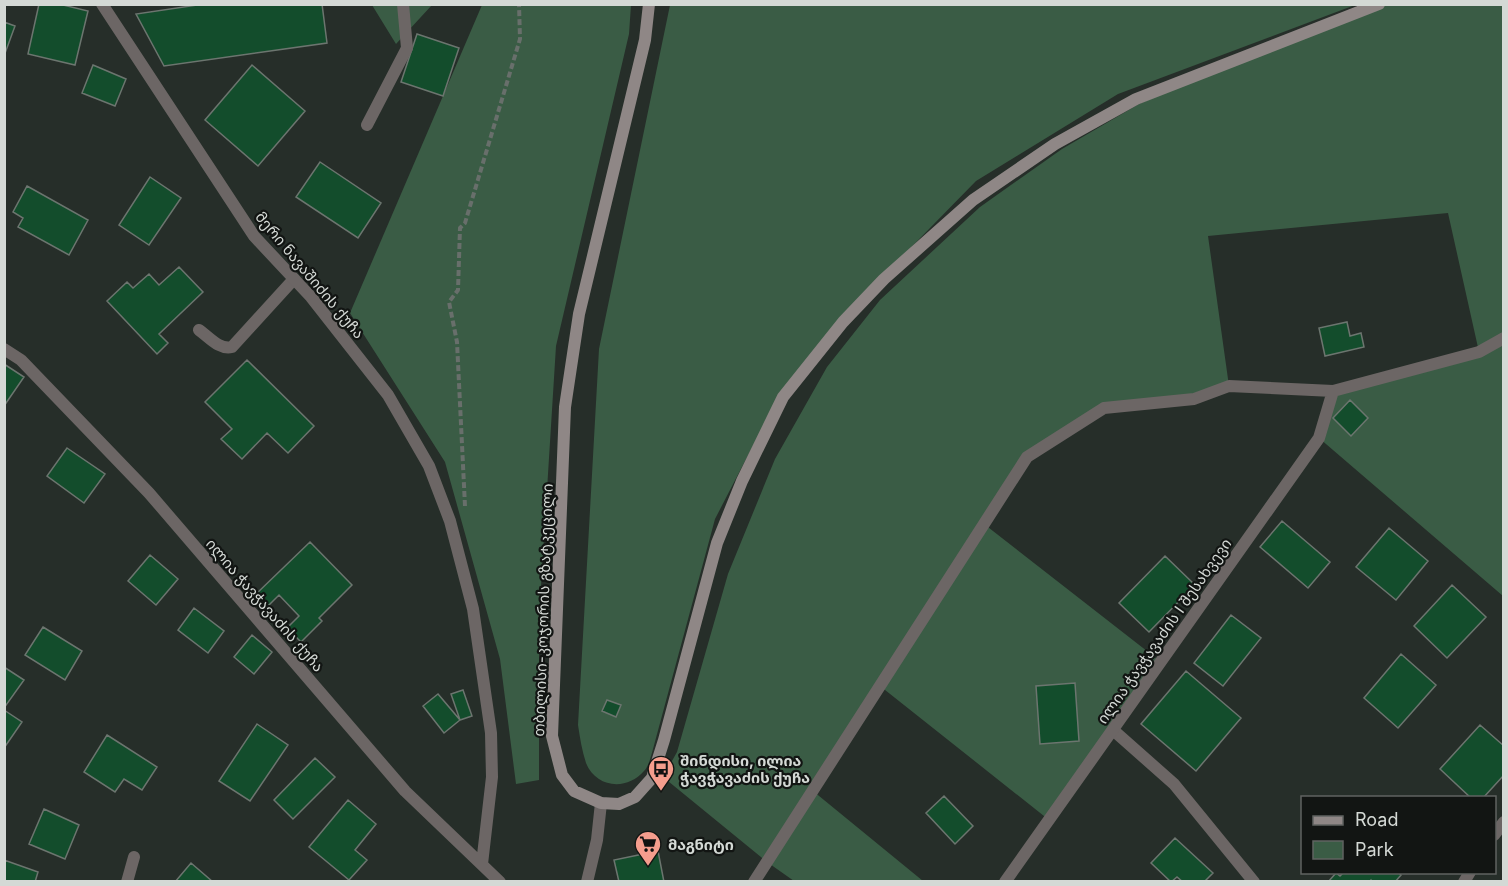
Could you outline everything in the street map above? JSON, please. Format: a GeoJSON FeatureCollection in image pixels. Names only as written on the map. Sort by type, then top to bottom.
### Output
{"type":"FeatureCollection","features":[{"type":"Feature","properties":{"kind":"main road","name":"თბილისი-კოჯორის გზატკეცილი"},"geometry":{"type":"LineString","coordinates":[[601,803],[574,791],[562,775],[552,736],[565,406],[579,314],[645,40],[649,4]]}},
{"type":"Feature","properties":{"kind":"main road"},"geometry":{"type":"LineString","coordinates":[[601,803],[619,804],[635,797],[652,778],[717,543],[742,481],[783,397],[843,322],[884,279],[973,200],[1054,144],[1136,99],[1379,4]]}},
{"type":"Feature","properties":{"kind":"street","name":"მერი ნავაშიძის ქუჩა"},"geometry":{"type":"LineString","coordinates":[[102,4],[254,236],[311,297],[388,395],[429,466],[450,521],[473,609],[491,733],[492,777],[482,864]]}},
{"type":"Feature","properties":{"kind":"street"},"geometry":{"type":"LineString","coordinates":[[367,125],[407,48],[403,4]]}},
{"type":"Feature","properties":{"kind":"street"},"geometry":{"type":"LineString","coordinates":[[199,330],[221,346],[232,347],[294,279]]}},
{"type":"Feature","properties":{"kind":"street"},"geometry":{"type":"LineString","coordinates":[[754,882],[1028,457],[1104,408],[1194,399],[1229,386],[1333,391],[1479,352],[1503,338]]}},
{"type":"Feature","properties":{"kind":"street","name":"ილია ჭავჭავაძის ქუჩა"},"geometry":{"type":"LineString","coordinates":[[4,349],[21,360],[149,493],[405,792],[501,882]]}},
{"type":"Feature","properties":{"kind":"street","name":"ილია ჭავჭავაძის I შესახვევი"},"geometry":{"type":"LineString","coordinates":[[1005,882],[1319,438],[1333,391]]}},
{"type":"Feature","properties":{"kind":"street"},"geometry":{"type":"LineString","coordinates":[[1113,730],[1174,784],[1254,882]]}},
{"type":"Feature","properties":{"kind":"street"},"geometry":{"type":"LineString","coordinates":[[587,882],[597,840],[601,803]]}},
{"type":"Feature","properties":{"kind":"street"},"geometry":{"type":"LineString","coordinates":[[127,882],[134,857]]}},
{"type":"Feature","properties":{"kind":"path"},"geometry":{"type":"LineString","coordinates":[[465,506],[458,342],[449,302],[458,290],[460,228],[465,223],[520,39],[519,4]]}},
{"type":"Feature","properties":{"kind":"green space"},"geometry":{"type":"Polygon","coordinates":[[[372,5],[432,5],[396,44],[372,5]]]}},
{"type":"Feature","properties":{"kind":"green space"},"geometry":{"type":"Polygon","coordinates":[[[482,5],[631,5],[629,34],[556,346],[539,618],[539,780],[516,784],[500,659],[445,462],[350,313],[482,5]]]}},
{"type":"Feature","properties":{"kind":"green space"},"geometry":{"type":"Polygon","coordinates":[[[670,5],[1355,5],[1118,94],[976,181],[839,321],[776,401],[715,519],[649,764],[644,771],[629,782],[612,784],[597,778],[586,763],[578,725],[599,349],[670,5]]]}},
{"type":"Feature","properties":{"kind":"green space"},"geometry":{"type":"Polygon","coordinates":[[[1379,5],[1503,5],[1503,596],[1319,438],[1333,391],[1479,352],[1448,213],[1208,236],[1229,386],[1194,399],[1104,408],[1027,457],[984,524],[1161,662],[1049,820],[880,686],[813,791],[923,881],[794,881],[767,862],[663,777],[677,752],[728,574],[775,459],[827,367],[880,300],[980,207],[1062,149],[1139,104],[1258,51],[1379,5]]]}},
{"type":"Feature","properties":{"kind":"building"},"geometry":{"type":"Polygon","coordinates":[[[39,4],[59,4],[88,11],[75,65],[28,54],[39,4]]]}},
{"type":"Feature","properties":{"kind":"building"},"geometry":{"type":"Polygon","coordinates":[[[204,4],[322,4],[327,43],[164,66],[136,14],[204,4]]]}},
{"type":"Feature","properties":{"kind":"building"},"geometry":{"type":"Polygon","coordinates":[[[4,22],[15,26],[4,56],[4,22]]]}},
{"type":"Feature","properties":{"kind":"building"},"geometry":{"type":"Polygon","coordinates":[[[417,34],[459,48],[443,96],[401,82],[417,34]]]}},
{"type":"Feature","properties":{"kind":"building"},"geometry":{"type":"Polygon","coordinates":[[[93,65],[126,79],[115,106],[82,93],[93,65]]]}},
{"type":"Feature","properties":{"kind":"building"},"geometry":{"type":"Polygon","coordinates":[[[252,65],[305,111],[258,166],[205,120],[252,65]]]}},
{"type":"Feature","properties":{"kind":"building"},"geometry":{"type":"Polygon","coordinates":[[[320,162],[381,203],[358,238],[296,197],[320,162]]]}},
{"type":"Feature","properties":{"kind":"building"},"geometry":{"type":"Polygon","coordinates":[[[150,177],[181,198],[149,245],[119,225],[150,177]]]}},
{"type":"Feature","properties":{"kind":"building"},"geometry":{"type":"Polygon","coordinates":[[[27,186],[88,220],[69,255],[18,227],[23,218],[13,212],[27,186]]]}},
{"type":"Feature","properties":{"kind":"building"},"geometry":{"type":"Polygon","coordinates":[[[179,267],[203,292],[159,334],[168,343],[157,354],[107,301],[127,282],[133,288],[149,274],[159,285],[179,267]]]}},
{"type":"Feature","properties":{"kind":"building"},"geometry":{"type":"Polygon","coordinates":[[[1347,322],[1350,336],[1361,333],[1364,347],[1325,356],[1319,328],[1347,322]]]}},
{"type":"Feature","properties":{"kind":"building"},"geometry":{"type":"Polygon","coordinates":[[[247,360],[314,426],[288,453],[267,433],[242,459],[221,439],[232,429],[205,402],[247,360]]]}},
{"type":"Feature","properties":{"kind":"building"},"geometry":{"type":"Polygon","coordinates":[[[4,364],[24,377],[4,406],[4,364]]]}},
{"type":"Feature","properties":{"kind":"building"},"geometry":{"type":"Polygon","coordinates":[[[1350,400],[1368,418],[1351,436],[1333,418],[1350,400]]]}},
{"type":"Feature","properties":{"kind":"building"},"geometry":{"type":"Polygon","coordinates":[[[67,448],[105,474],[84,503],[47,476],[67,448]]]}},
{"type":"Feature","properties":{"kind":"building"},"geometry":{"type":"Polygon","coordinates":[[[1282,521],[1330,562],[1308,588],[1260,547],[1282,521]]]}},
{"type":"Feature","properties":{"kind":"building"},"geometry":{"type":"Polygon","coordinates":[[[1389,528],[1428,561],[1396,600],[1356,567],[1389,528]]]}},
{"type":"Feature","properties":{"kind":"building"},"geometry":{"type":"Polygon","coordinates":[[[310,542],[352,585],[319,618],[322,621],[301,642],[287,628],[299,616],[279,595],[267,607],[255,595],[310,542]]]}},
{"type":"Feature","properties":{"kind":"building"},"geometry":{"type":"Polygon","coordinates":[[[150,555],[178,579],[156,605],[128,581],[150,555]]]}},
{"type":"Feature","properties":{"kind":"building"},"geometry":{"type":"Polygon","coordinates":[[[1165,556],[1195,585],[1149,632],[1119,603],[1165,556]]]}},
{"type":"Feature","properties":{"kind":"building"},"geometry":{"type":"Polygon","coordinates":[[[1452,585],[1486,617],[1447,658],[1414,626],[1452,585]]]}},
{"type":"Feature","properties":{"kind":"building"},"geometry":{"type":"Polygon","coordinates":[[[194,608],[224,631],[208,653],[178,630],[194,608]]]}},
{"type":"Feature","properties":{"kind":"building"},"geometry":{"type":"Polygon","coordinates":[[[1231,615],[1261,638],[1223,686],[1194,663],[1231,615]]]}},
{"type":"Feature","properties":{"kind":"building"},"geometry":{"type":"Polygon","coordinates":[[[43,627],[82,651],[65,680],[25,655],[43,627]]]}},
{"type":"Feature","properties":{"kind":"building"},"geometry":{"type":"Polygon","coordinates":[[[252,635],[272,652],[254,674],[234,657],[252,635]]]}},
{"type":"Feature","properties":{"kind":"building"},"geometry":{"type":"Polygon","coordinates":[[[1401,654],[1436,685],[1398,728],[1364,698],[1401,654]]]}},
{"type":"Feature","properties":{"kind":"building"},"geometry":{"type":"Polygon","coordinates":[[[4,667],[24,680],[4,708],[4,667]]]}},
{"type":"Feature","properties":{"kind":"building"},"geometry":{"type":"Polygon","coordinates":[[[1186,671],[1241,718],[1196,771],[1141,724],[1186,671]]]}},
{"type":"Feature","properties":{"kind":"building"},"geometry":{"type":"Polygon","coordinates":[[[1075,683],[1079,741],[1040,744],[1036,686],[1075,683]]]}},
{"type":"Feature","properties":{"kind":"building"},"geometry":{"type":"Polygon","coordinates":[[[463,690],[472,716],[460,720],[451,694],[463,690]]]}},
{"type":"Feature","properties":{"kind":"building"},"geometry":{"type":"Polygon","coordinates":[[[438,694],[460,720],[444,733],[423,706],[438,694]]]}},
{"type":"Feature","properties":{"kind":"building"},"geometry":{"type":"Polygon","coordinates":[[[607,700],[621,705],[616,717],[602,711],[607,700]]]}},
{"type":"Feature","properties":{"kind":"building"},"geometry":{"type":"Polygon","coordinates":[[[4,710],[22,722],[4,748],[4,710]]]}},
{"type":"Feature","properties":{"kind":"building"},"geometry":{"type":"Polygon","coordinates":[[[257,724],[288,745],[250,801],[219,781],[257,724]]]}},
{"type":"Feature","properties":{"kind":"building"},"geometry":{"type":"Polygon","coordinates":[[[1480,725],[1504,746],[1504,775],[1485,796],[1469,796],[1440,769],[1480,725]]]}},
{"type":"Feature","properties":{"kind":"building"},"geometry":{"type":"Polygon","coordinates":[[[107,735],[157,767],[142,790],[124,779],[115,792],[84,772],[107,735]]]}},
{"type":"Feature","properties":{"kind":"building"},"geometry":{"type":"Polygon","coordinates":[[[315,758],[335,777],[293,819],[274,800],[315,758]]]}},
{"type":"Feature","properties":{"kind":"building"},"geometry":{"type":"Polygon","coordinates":[[[944,796],[973,826],[955,844],[926,813],[944,796]]]}},
{"type":"Feature","properties":{"kind":"building"},"geometry":{"type":"Polygon","coordinates":[[[348,800],[376,824],[355,850],[367,860],[349,880],[309,847],[348,800]]]}},
{"type":"Feature","properties":{"kind":"building"},"geometry":{"type":"Polygon","coordinates":[[[44,809],[79,825],[65,859],[29,844],[44,809]]]}},
{"type":"Feature","properties":{"kind":"building"},"geometry":{"type":"Polygon","coordinates":[[[1175,838],[1213,873],[1204,882],[1183,882],[1177,877],[1171,882],[1151,863],[1175,838]]]}},
{"type":"Feature","properties":{"kind":"building"},"geometry":{"type":"Polygon","coordinates":[[[658,851],[664,882],[619,882],[614,860],[658,851]]]}},
{"type":"Feature","properties":{"kind":"building"},"geometry":{"type":"Polygon","coordinates":[[[4,860],[38,872],[35,882],[4,882],[4,860]]]}},
{"type":"Feature","properties":{"kind":"building"},"geometry":{"type":"Polygon","coordinates":[[[191,863],[213,882],[175,882],[191,863]]]}},
{"type":"Feature","properties":{"kind":"building"},"geometry":{"type":"Polygon","coordinates":[[[1335,874],[1340,876],[1342,874],[1401,875],[1395,882],[1372,882],[1371,880],[1369,882],[1328,882],[1335,874]]]}},
{"type":"Feature","properties":{"kind":"place","name":"შინდისი, ილია ჭავჭავაძის ქუჩა"},"geometry":{"type":"Point","coordinates":[661,792]}},
{"type":"Feature","properties":{"kind":"place","name":"მაგნიტი"},"geometry":{"type":"Point","coordinates":[648,867]}}]}
